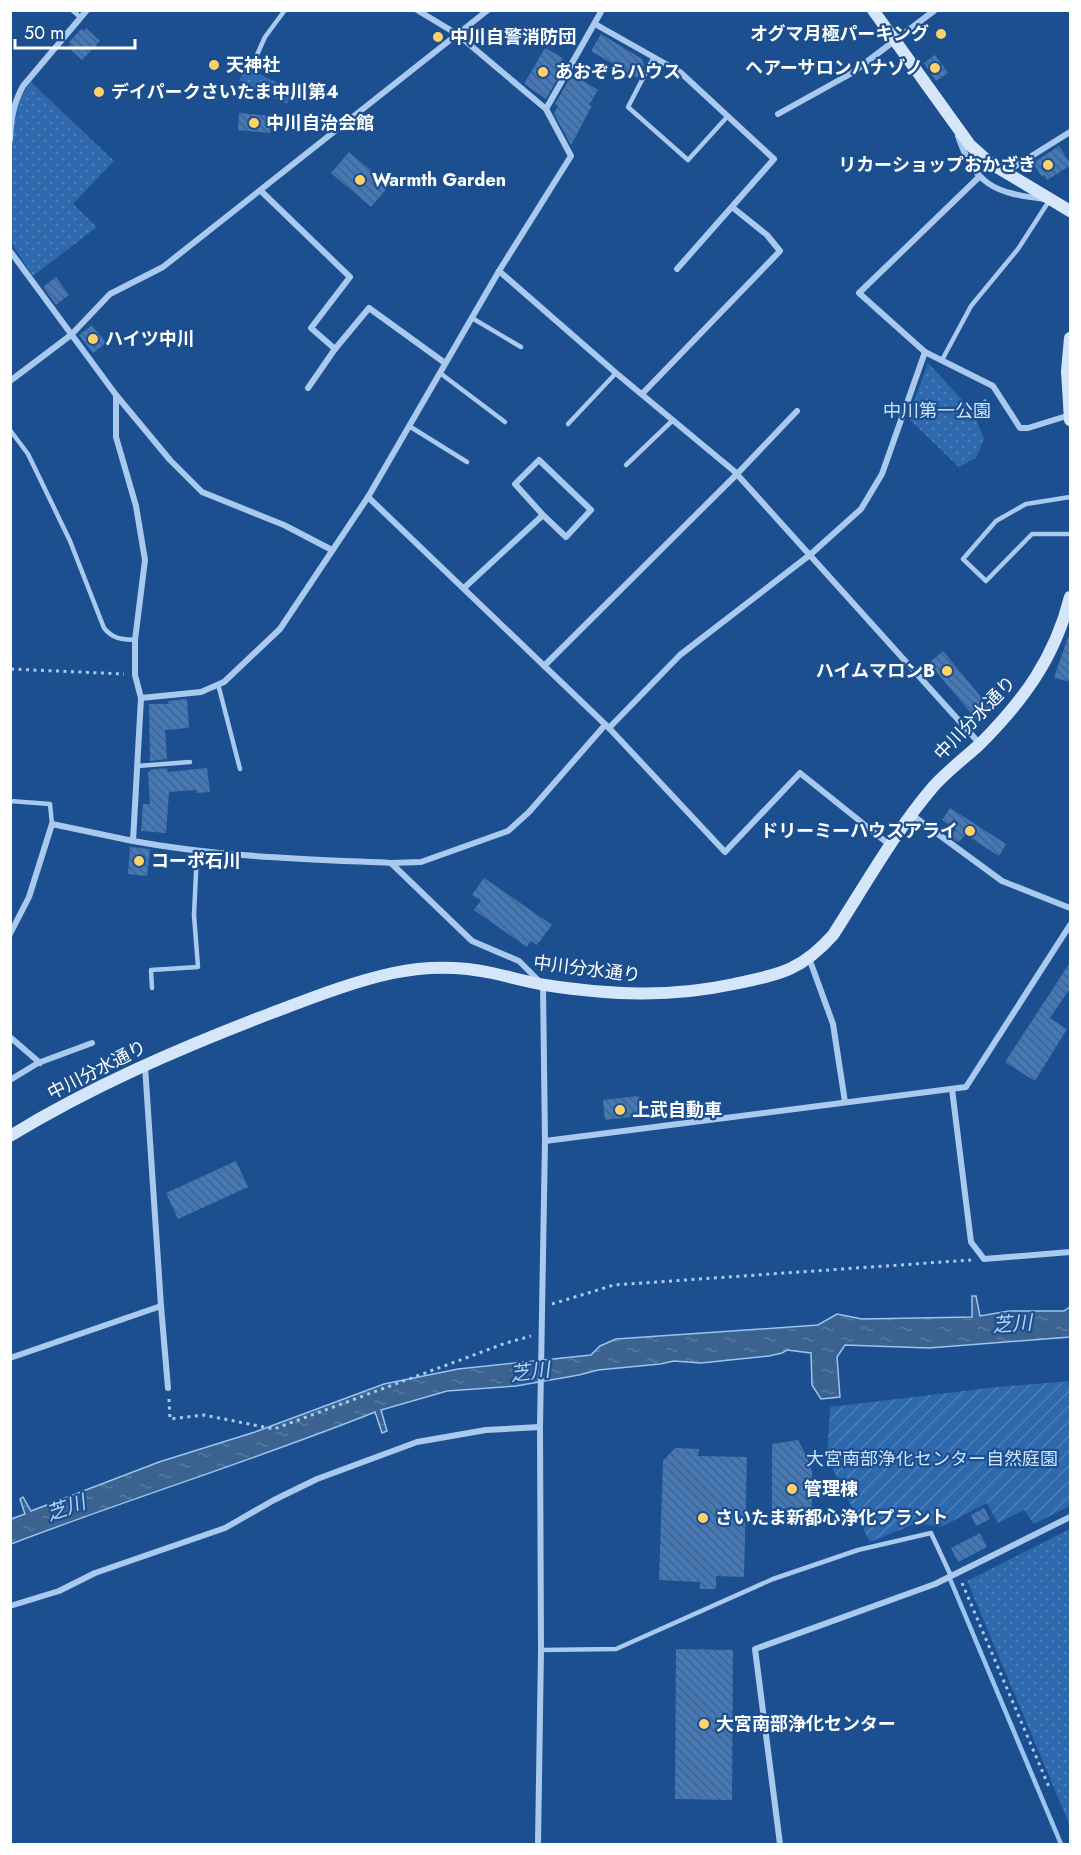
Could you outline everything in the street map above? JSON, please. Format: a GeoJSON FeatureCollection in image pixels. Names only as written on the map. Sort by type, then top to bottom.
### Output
{"type":"FeatureCollection","features":[{"type":"Feature","properties":{"kind":"street"},"geometry":{"type":"LineString","coordinates":[[10,140],[15,100],[23,86],[87,10]]}},
{"type":"Feature","properties":{"kind":"street"},"geometry":{"type":"LineString","coordinates":[[141,698],[201,692],[224,682],[280,629],[368,496],[499,271],[571,156],[546,109],[457,34],[417,10]]}},
{"type":"Feature","properties":{"kind":"street"},"geometry":{"type":"LineString","coordinates":[[10,381],[71,335],[110,294],[163,267],[488,10]]}},
{"type":"Feature","properties":{"kind":"street"},"geometry":{"type":"LineString","coordinates":[[546,109],[602,10]]}},
{"type":"Feature","properties":{"kind":"street"},"geometry":{"type":"LineString","coordinates":[[873,10],[970,145],[990,163],[1071,212]]}},
{"type":"Feature","properties":{"kind":"street"},"geometry":{"type":"LineString","coordinates":[[778,114],[852,73],[935,10]]}},
{"type":"Feature","properties":{"kind":"street"},"geometry":{"type":"LineString","coordinates":[[595,24],[680,72],[774,159],[677,269]]}},
{"type":"Feature","properties":{"kind":"street"},"geometry":{"type":"LineString","coordinates":[[954,123],[964,152],[980,177],[1002,191],[1050,200]]}},
{"type":"Feature","properties":{"kind":"street"},"geometry":{"type":"LineString","coordinates":[[1006,172],[1071,132]]}},
{"type":"Feature","properties":{"kind":"street"},"geometry":{"type":"LineString","coordinates":[[980,177],[859,293],[925,352],[993,386],[1020,428],[1028,428],[1070,415]]}},
{"type":"Feature","properties":{"kind":"street"},"geometry":{"type":"LineString","coordinates":[[261,191],[350,277],[311,328],[335,349]]}},
{"type":"Feature","properties":{"kind":"street"},"geometry":{"type":"LineString","coordinates":[[642,394],[780,251],[767,235],[732,207]]}},
{"type":"Feature","properties":{"kind":"street"},"geometry":{"type":"LineString","coordinates":[[10,251],[116,395],[170,460],[202,492],[284,525],[332,550]]}},
{"type":"Feature","properties":{"kind":"street"},"geometry":{"type":"LineString","coordinates":[[499,271],[737,474],[980,744]]}},
{"type":"Feature","properties":{"kind":"street"},"geometry":{"type":"LineString","coordinates":[[308,388],[335,349],[369,308],[445,363]]}},
{"type":"Feature","properties":{"kind":"street"},"geometry":{"type":"LineString","coordinates":[[1071,338],[1067,371],[1071,420]]}},
{"type":"Feature","properties":{"kind":"street"},"geometry":{"type":"LineString","coordinates":[[10,934],[29,897],[52,824],[197,852],[391,863],[421,862],[508,831],[529,812],[607,727],[680,656],[811,554],[861,509],[882,474],[925,352]]}},
{"type":"Feature","properties":{"kind":"street"},"geometry":{"type":"LineString","coordinates":[[116,395],[116,437],[136,506],[145,560],[135,640],[135,675],[141,698],[133,841]]}},
{"type":"Feature","properties":{"kind":"street"},"geometry":{"type":"LineString","coordinates":[[544,666],[737,474],[796,411]]}},
{"type":"Feature","properties":{"kind":"street"},"geometry":{"type":"LineString","coordinates":[[539,460],[591,510],[566,537],[543,514],[515,484],[539,460]]}},
{"type":"Feature","properties":{"kind":"street"},"geometry":{"type":"LineString","coordinates":[[368,496],[607,727],[725,852],[800,773],[891,846]]}},
{"type":"Feature","properties":{"kind":"street"},"geometry":{"type":"LineString","coordinates":[[464,588],[543,514]]}},
{"type":"Feature","properties":{"kind":"street","name":"中川分水通り"},"geometry":{"type":"LineString","coordinates":[[10,1136],[145,1065],[237,1026],[322,994],[394,973],[451,967],[490,972],[543,985],[608,994],[668,994],[716,988],[778,975],[795,968],[833,935],[934,785],[980,744],[1029,688],[1067,625],[1071,597]]}},
{"type":"Feature","properties":{"kind":"street"},"geometry":{"type":"LineString","coordinates":[[912,815],[1002,881],[1071,908]]}},
{"type":"Feature","properties":{"kind":"street"},"geometry":{"type":"LineString","coordinates":[[391,863],[472,941],[519,961],[543,985],[545,1141],[540,1418],[541,1650],[538,1845]]}},
{"type":"Feature","properties":{"kind":"street"},"geometry":{"type":"LineString","coordinates":[[545,1141],[966,1087],[1071,925]]}},
{"type":"Feature","properties":{"kind":"street"},"geometry":{"type":"LineString","coordinates":[[809,958],[833,1024],[845,1102]]}},
{"type":"Feature","properties":{"kind":"street"},"geometry":{"type":"LineString","coordinates":[[10,1037],[40,1063]]}},
{"type":"Feature","properties":{"kind":"street"},"geometry":{"type":"LineString","coordinates":[[10,1080],[40,1063],[92,1043]]}},
{"type":"Feature","properties":{"kind":"street"},"geometry":{"type":"LineString","coordinates":[[145,1065],[168,1388]]}},
{"type":"Feature","properties":{"kind":"street"},"geometry":{"type":"LineString","coordinates":[[952,1089],[971,1242],[984,1259],[1071,1252]]}},
{"type":"Feature","properties":{"kind":"street"},"geometry":{"type":"LineString","coordinates":[[10,1358],[161,1306]]}},
{"type":"Feature","properties":{"kind":"street"},"geometry":{"type":"LineString","coordinates":[[10,1606],[59,1591],[95,1573],[225,1528],[317,1479],[417,1442],[486,1430],[540,1427]]}},
{"type":"Feature","properties":{"kind":"street"},"geometry":{"type":"LineString","coordinates":[[780,1845],[755,1649],[924,1588],[1071,1516]]}},
{"type":"Feature","properties":{"kind":"lane"},"geometry":{"type":"LineString","coordinates":[[72,10],[80,17]]}},
{"type":"Feature","properties":{"kind":"lane"},"geometry":{"type":"LineString","coordinates":[[252,66],[265,37],[285,10]]}},
{"type":"Feature","properties":{"kind":"lane"},"geometry":{"type":"LineString","coordinates":[[654,57],[628,107],[688,160],[728,117]]}},
{"type":"Feature","properties":{"kind":"lane"},"geometry":{"type":"LineString","coordinates":[[942,360],[971,306],[1018,249],[1050,200]]}},
{"type":"Feature","properties":{"kind":"lane"},"geometry":{"type":"LineString","coordinates":[[472,318],[521,347]]}},
{"type":"Feature","properties":{"kind":"lane"},"geometry":{"type":"LineString","coordinates":[[440,373],[505,422]]}},
{"type":"Feature","properties":{"kind":"lane"},"geometry":{"type":"LineString","coordinates":[[568,424],[616,373]]}},
{"type":"Feature","properties":{"kind":"lane"},"geometry":{"type":"LineString","coordinates":[[626,465],[673,420]]}},
{"type":"Feature","properties":{"kind":"lane"},"geometry":{"type":"LineString","coordinates":[[409,426],[467,462]]}},
{"type":"Feature","properties":{"kind":"lane"},"geometry":{"type":"LineString","coordinates":[[10,430],[28,454],[70,541],[104,628],[118,639],[135,640]]}},
{"type":"Feature","properties":{"kind":"lane"},"geometry":{"type":"LineString","coordinates":[[1071,497],[1026,504],[996,521],[963,559],[986,581],[1032,534],[1071,534]]}},
{"type":"Feature","properties":{"kind":"lane"},"geometry":{"type":"LineString","coordinates":[[218,684],[240,769]]}},
{"type":"Feature","properties":{"kind":"lane"},"geometry":{"type":"LineString","coordinates":[[137,766],[190,762]]}},
{"type":"Feature","properties":{"kind":"lane"},"geometry":{"type":"LineString","coordinates":[[10,801],[50,804],[52,824]]}},
{"type":"Feature","properties":{"kind":"lane"},"geometry":{"type":"LineString","coordinates":[[152,988],[151,970],[198,967],[194,915],[197,852]]}},
{"type":"Feature","properties":{"kind":"lane"},"geometry":{"type":"LineString","coordinates":[[541,1650],[616,1649],[773,1579],[858,1550],[931,1533],[954,1574]]}},
{"type":"Feature","properties":{"kind":"path"},"geometry":{"type":"LineString","coordinates":[[986,393],[997,405]]}},
{"type":"Feature","properties":{"kind":"path"},"geometry":{"type":"LineString","coordinates":[[971,410],[992,397]]}},
{"type":"Feature","properties":{"kind":"path"},"geometry":{"type":"LineString","coordinates":[[11,669],[135,675]]}},
{"type":"Feature","properties":{"kind":"path"},"geometry":{"type":"LineString","coordinates":[[542,1307],[614,1285],[984,1259]]}},
{"type":"Feature","properties":{"kind":"path"},"geometry":{"type":"LineString","coordinates":[[168,1388],[170,1419],[204,1415],[274,1429],[506,1343],[541,1333]]}},
{"type":"Feature","properties":{"kind":"path"},"geometry":{"type":"LineString","coordinates":[[954,1574],[1049,1787]]}},
{"type":"Feature","properties":{"kind":"green space"},"geometry":{"type":"Polygon","coordinates":[[[246,67],[293,91],[287,104],[239,80],[246,67]]]}},
{"type":"Feature","properties":{"kind":"green space"},"geometry":{"type":"Polygon","coordinates":[[[31,82],[114,161],[73,204],[97,227],[33,276],[11,243],[10,148],[17,102],[31,82]]]}},
{"type":"Feature","properties":{"kind":"green space","name":"中川第一公園"},"geometry":{"type":"Polygon","coordinates":[[[928,363],[973,412],[984,439],[976,458],[959,467],[908,418],[928,363]]]}},
{"type":"Feature","properties":{"kind":"green space","name":"大宮南部浄化センター自然庭園"},"geometry":{"type":"Polygon","coordinates":[[[1070,1381],[1070,1506],[1034,1524],[1024,1510],[998,1523],[987,1503],[941,1527],[917,1523],[870,1542],[827,1458],[830,1407],[997,1387],[1070,1381]]]}},
{"type":"Feature","properties":{"kind":"green space"},"geometry":{"type":"Polygon","coordinates":[[[1070,1529],[1070,1826],[967,1581],[1070,1529]]]}},
{"type":"Feature","properties":{"kind":"water","name":"芝川"},"geometry":{"type":"Polygon","coordinates":[[[972,1296],[976,1296],[980,1316],[1009,1311],[1064,1311],[1070,1307],[1070,1337],[929,1348],[845,1345],[837,1357],[840,1397],[821,1399],[812,1385],[811,1353],[787,1350],[769,1356],[701,1363],[674,1361],[598,1370],[516,1386],[447,1391],[381,1410],[387,1431],[382,1433],[375,1412],[11,1544],[11,1519],[25,1514],[20,1499],[23,1497],[31,1511],[159,1462],[255,1432],[384,1384],[458,1369],[591,1355],[600,1346],[616,1339],[818,1325],[837,1314],[862,1319],[972,1317],[972,1296]]]}},
{"type":"Feature","properties":{"kind":"building"},"geometry":{"type":"Polygon","coordinates":[[[86,28],[100,41],[82,60],[68,47],[71,44],[69,42],[81,29],[84,31],[86,28]]]}},
{"type":"Feature","properties":{"kind":"building"},"geometry":{"type":"Polygon","coordinates":[[[601,34],[642,59],[644,65],[637,78],[591,51],[601,34]]]}},
{"type":"Feature","properties":{"kind":"building","name":"あおぞらハウス"},"geometry":{"type":"Polygon","coordinates":[[[545,48],[563,58],[559,66],[563,69],[546,99],[524,84],[545,48]]]}},
{"type":"Feature","properties":{"kind":"building"},"geometry":{"type":"Polygon","coordinates":[[[935,55],[948,73],[936,81],[924,63],[935,55]]]}},
{"type":"Feature","properties":{"kind":"building"},"geometry":{"type":"Polygon","coordinates":[[[572,74],[598,90],[571,145],[554,114],[558,106],[555,104],[572,74]]]}},
{"type":"Feature","properties":{"kind":"building"},"geometry":{"type":"Polygon","coordinates":[[[239,113],[271,116],[270,133],[238,130],[239,113]]]}},
{"type":"Feature","properties":{"kind":"building"},"geometry":{"type":"Polygon","coordinates":[[[1059,146],[1071,165],[1047,180],[1044,175],[1042,177],[1033,163],[1059,146]]]}},
{"type":"Feature","properties":{"kind":"building","name":"Warmth Garden"},"geometry":{"type":"Polygon","coordinates":[[[349,152],[389,186],[371,207],[331,173],[349,152]]]}},
{"type":"Feature","properties":{"kind":"building"},"geometry":{"type":"Polygon","coordinates":[[[56,277],[69,295],[56,305],[43,287],[56,277]]]}},
{"type":"Feature","properties":{"kind":"building","name":"ハイツ中川"},"geometry":{"type":"Polygon","coordinates":[[[92,325],[106,343],[93,353],[79,335],[92,325]]]}},
{"type":"Feature","properties":{"kind":"building"},"geometry":{"type":"Polygon","coordinates":[[[1068,637],[1071,637],[1071,682],[1054,678],[1068,637]]]}},
{"type":"Feature","properties":{"kind":"building"},"geometry":{"type":"Polygon","coordinates":[[[943,651],[990,708],[976,719],[929,663],[943,651]]]}},
{"type":"Feature","properties":{"kind":"building"},"geometry":{"type":"Polygon","coordinates":[[[187,699],[189,728],[165,730],[167,759],[150,761],[149,704],[169,704],[168,701],[187,699]]]}},
{"type":"Feature","properties":{"kind":"building"},"geometry":{"type":"Polygon","coordinates":[[[167,768],[168,772],[207,768],[210,792],[196,793],[196,790],[169,792],[166,833],[141,831],[143,804],[150,804],[148,772],[167,768]]]}},
{"type":"Feature","properties":{"kind":"building","name":"ドリーミーハウスアライ"},"geometry":{"type":"Polygon","coordinates":[[[950,808],[1006,844],[999,856],[966,835],[958,842],[951,837],[956,829],[942,820],[950,808]]]}},
{"type":"Feature","properties":{"kind":"building","name":"コーポ石川"},"geometry":{"type":"Polygon","coordinates":[[[130,847],[150,849],[147,876],[128,874],[130,847]]]}},
{"type":"Feature","properties":{"kind":"building"},"geometry":{"type":"Polygon","coordinates":[[[484,878],[552,925],[537,945],[531,941],[527,947],[474,910],[481,900],[472,895],[484,878]]]}},
{"type":"Feature","properties":{"kind":"building"},"geometry":{"type":"Polygon","coordinates":[[[1071,961],[1071,987],[1050,1018],[1067,1029],[1035,1081],[1005,1062],[1071,961]]]}},
{"type":"Feature","properties":{"kind":"building"},"geometry":{"type":"Polygon","coordinates":[[[639,1096],[641,1116],[605,1120],[603,1100],[639,1096]]]}},
{"type":"Feature","properties":{"kind":"building"},"geometry":{"type":"Polygon","coordinates":[[[236,1161],[248,1187],[178,1219],[166,1193],[236,1161]]]}},
{"type":"Feature","properties":{"kind":"building","name":"管理棟"},"geometry":{"type":"Polygon","coordinates":[[[798,1440],[812,1471],[812,1507],[809,1522],[772,1524],[772,1444],[798,1440]]]}},
{"type":"Feature","properties":{"kind":"building","name":"さいたま新都心浄化プラント"},"geometry":{"type":"Polygon","coordinates":[[[675,1448],[699,1449],[698,1456],[747,1457],[744,1577],[716,1576],[716,1589],[700,1589],[700,1582],[659,1580],[663,1461],[675,1448]]]}},
{"type":"Feature","properties":{"kind":"building"},"geometry":{"type":"Polygon","coordinates":[[[984,1508],[990,1519],[976,1526],[971,1515],[984,1508]]]}},
{"type":"Feature","properties":{"kind":"building"},"geometry":{"type":"Polygon","coordinates":[[[980,1533],[987,1547],[958,1562],[951,1548],[980,1533]]]}},
{"type":"Feature","properties":{"kind":"building","name":"大宮南部浄化センター"},"geometry":{"type":"Polygon","coordinates":[[[676,1649],[733,1650],[732,1800],[675,1799],[676,1649]]]}},
{"type":"Feature","properties":{"kind":"waterway"},"geometry":{"type":"LineString","coordinates":[[950,1579],[1061,1844]]}},
{"type":"Feature","properties":{"kind":"place","name":"オグマ月極パーキング"},"geometry":{"type":"Point","coordinates":[941,34]}},
{"type":"Feature","properties":{"kind":"place","name":"中川自警消防団"},"geometry":{"type":"Point","coordinates":[438,37]}},
{"type":"Feature","properties":{"kind":"place","name":"天神社"},"geometry":{"type":"Point","coordinates":[214,65]}},
{"type":"Feature","properties":{"kind":"place","name":"ヘアーサロンハナゾノ"},"geometry":{"type":"Point","coordinates":[935,68]}},
{"type":"Feature","properties":{"kind":"place","name":"あおぞらハウス"},"geometry":{"type":"Point","coordinates":[543,72]}},
{"type":"Feature","properties":{"kind":"place","name":"デイパークさいたま中川第4"},"geometry":{"type":"Point","coordinates":[99,92]}},
{"type":"Feature","properties":{"kind":"place","name":"中川自治会館"},"geometry":{"type":"Point","coordinates":[254,123]}},
{"type":"Feature","properties":{"kind":"place","name":"リカーショップおかざき"},"geometry":{"type":"Point","coordinates":[1048,165]}},
{"type":"Feature","properties":{"kind":"place","name":"Warmth Garden"},"geometry":{"type":"Point","coordinates":[360,180]}},
{"type":"Feature","properties":{"kind":"place","name":"ハイツ中川"},"geometry":{"type":"Point","coordinates":[93,339]}},
{"type":"Feature","properties":{"kind":"place","name":"ハイムマロンB"},"geometry":{"type":"Point","coordinates":[947,671]}},
{"type":"Feature","properties":{"kind":"place","name":"ドリーミーハウスアライ"},"geometry":{"type":"Point","coordinates":[970,831]}},
{"type":"Feature","properties":{"kind":"place","name":"コーポ石川"},"geometry":{"type":"Point","coordinates":[139,861]}},
{"type":"Feature","properties":{"kind":"place","name":"上武自動車"},"geometry":{"type":"Point","coordinates":[620,1110]}},
{"type":"Feature","properties":{"kind":"place","name":"管理棟"},"geometry":{"type":"Point","coordinates":[792,1489]}},
{"type":"Feature","properties":{"kind":"place","name":"さいたま新都心浄化プラント"},"geometry":{"type":"Point","coordinates":[703,1518]}},
{"type":"Feature","properties":{"kind":"place","name":"大宮南部浄化センター"},"geometry":{"type":"Point","coordinates":[704,1724]}}]}
